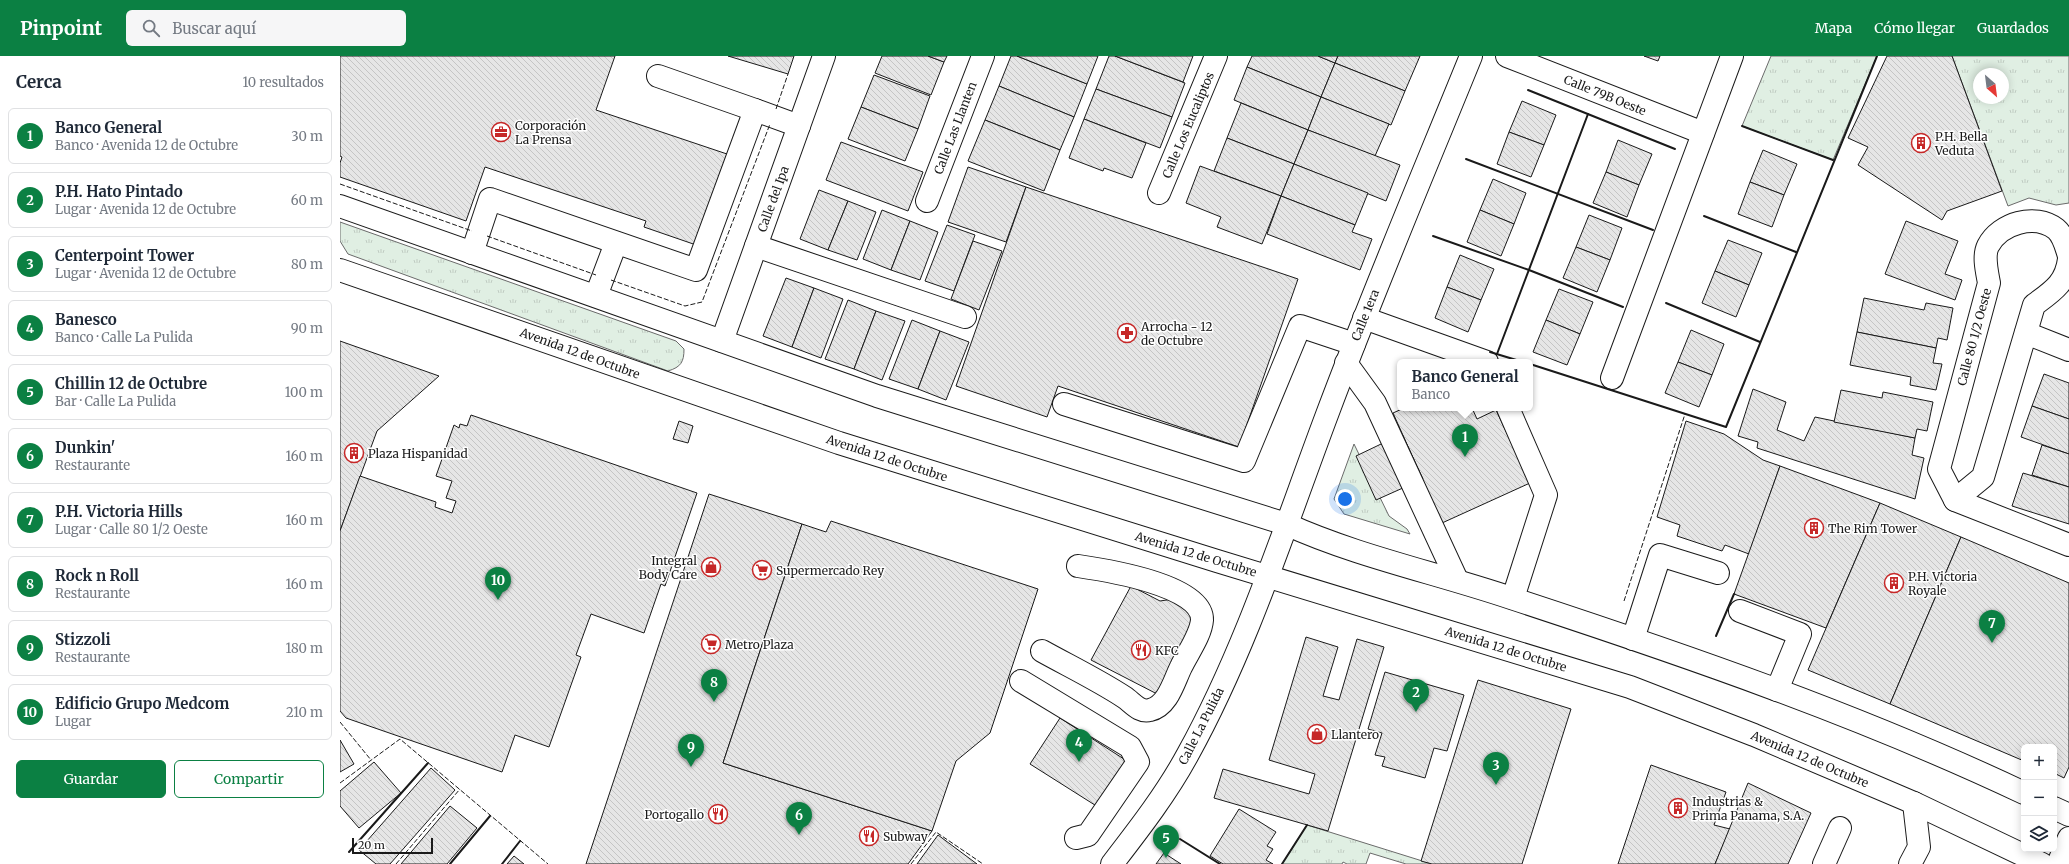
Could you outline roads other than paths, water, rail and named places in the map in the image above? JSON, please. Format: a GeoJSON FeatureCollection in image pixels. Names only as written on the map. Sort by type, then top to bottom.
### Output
{"type":"FeatureCollection","features":[{"type":"Feature","properties":{"kind":"main road","name":"Calle del Ipa"},"geometry":{"type":"LineString","coordinates":[[722,341],[824,56]]}},
{"type":"Feature","properties":{"kind":"main road","name":"Calle Las Llanten"},"geometry":{"type":"LineString","coordinates":[[927,201],[983,56]]}},
{"type":"Feature","properties":{"kind":"main road","name":"Calle Los Eucaliptos"},"geometry":{"type":"LineString","coordinates":[[1159,193],[1216,56]]}},
{"type":"Feature","properties":{"kind":"main road","name":"Calle 1era"},"geometry":{"type":"LineString","coordinates":[[1266,576],[1364,318],[1471,56]]}},
{"type":"Feature","properties":{"kind":"main road","name":"Calle 79B Oeste"},"geometry":{"type":"LineString","coordinates":[[1507,56],[1703,133]]}},
{"type":"Feature","properties":{"kind":"main road"},"geometry":{"type":"LineString","coordinates":[[1612,378],[1732,56]]}},
{"type":"Feature","properties":{"kind":"main road"},"geometry":{"type":"LineString","coordinates":[[658,76],[799,126]]}},
{"type":"Feature","properties":{"kind":"main road"},"geometry":{"type":"LineString","coordinates":[[472,253],[490,199],[696,270],[755,110]]}},
{"type":"Feature","properties":{"kind":"main road"},"geometry":{"type":"LineString","coordinates":[[340,206],[877,396],[1286,524],[1319,539],[1457,580],[1633,639],[1777,690],[1960,763],[2021,792]]}},
{"type":"Feature","properties":{"kind":"main road","name":"Calle 80 1/2 Oeste"},"geometry":{"type":"LineString","coordinates":[[2028,221],[2041,222],[2062,226],[2069,258],[2065,284],[2034,305],[1983,477],[1955,500],[1938,469],[1989,282],[1986,263],[1988,246],[2002,231],[2015,224],[2028,221]]}},
{"type":"Feature","properties":{"kind":"main road"},"geometry":{"type":"LineString","coordinates":[[596,296],[616,243]]}},
{"type":"Feature","properties":{"kind":"main road"},"geometry":{"type":"LineString","coordinates":[[756,246],[965,317]]}},
{"type":"Feature","properties":{"kind":"main road","name":"Avenida 12 de Octubre"},"geometry":{"type":"LineString","coordinates":[[340,270],[451,307],[838,443],[1630,687],[1754,735],[1914,803],[2042,864]]}},
{"type":"Feature","properties":{"kind":"main road"},"geometry":{"type":"LineString","coordinates":[[1364,318],[1479,359]]}},
{"type":"Feature","properties":{"kind":"main road"},"geometry":{"type":"LineString","coordinates":[[1064,404],[1244,462],[1300,326],[1350,354],[1375,403],[1457,580]]}},
{"type":"Feature","properties":{"kind":"main road"},"geometry":{"type":"LineString","coordinates":[[2026,333],[2069,350]]}},
{"type":"Feature","properties":{"kind":"main road"},"geometry":{"type":"LineString","coordinates":[[1509,411],[1546,494],[1512,598]]}},
{"type":"Feature","properties":{"kind":"main road"},"geometry":{"type":"LineString","coordinates":[[1955,500],[2069,546]]}},
{"type":"Feature","properties":{"kind":"main road"},"geometry":{"type":"LineString","coordinates":[[1633,639],[1660,555],[1718,573]]}},
{"type":"Feature","properties":{"kind":"main road"},"geometry":{"type":"LineString","coordinates":[[1042,651],[1124,697],[1138,708],[1150,710],[1164,702],[1198,633],[1202,620],[1199,607],[1176,591],[1127,574],[1078,566]]}},
{"type":"Feature","properties":{"kind":"main road","name":"Calle La Pulida"},"geometry":{"type":"LineString","coordinates":[[1112,864],[1140,828],[1188,755],[1249,624],[1266,576]]}},
{"type":"Feature","properties":{"kind":"main road"},"geometry":{"type":"LineString","coordinates":[[1740,611],[1800,634],[1777,690]]}},
{"type":"Feature","properties":{"kind":"main road"},"geometry":{"type":"LineString","coordinates":[[1021,681],[1130,747],[1138,762],[1088,835],[1076,838]]}},
{"type":"Feature","properties":{"kind":"main road"},"geometry":{"type":"LineString","coordinates":[[1910,864],[1920,847],[1914,803]]}},
{"type":"Feature","properties":{"kind":"main road"},"geometry":{"type":"LineString","coordinates":[[2057,809],[2069,815]]}},
{"type":"Feature","properties":{"kind":"main road"},"geometry":{"type":"LineString","coordinates":[[1824,864],[1840,828]]}},
{"type":"Feature","properties":{"kind":"main road"},"geometry":{"type":"LineString","coordinates":[[2058,864],[2069,838]]}},
{"type":"Feature","properties":{"kind":"place","name":"Corporación La Prensa"},"geometry":{"type":"Point","coordinates":[501,132]}},
{"type":"Feature","properties":{"kind":"place","name":"P.H. Bella Veduta"},"geometry":{"type":"Point","coordinates":[1921,143]}},
{"type":"Feature","properties":{"kind":"place","name":"Arrocha - 12 de Octubre"},"geometry":{"type":"Point","coordinates":[1127,333]}},
{"type":"Feature","properties":{"kind":"place","name":"Plaza Hispanidad"},"geometry":{"type":"Point","coordinates":[354,453]}},
{"type":"Feature","properties":{"kind":"place","name":"Banco General"},"geometry":{"type":"Point","coordinates":[1465,457]}},
{"type":"Feature","properties":{"kind":"place","name":"The Rim Tower"},"geometry":{"type":"Point","coordinates":[1814,528]}},
{"type":"Feature","properties":{"kind":"place","name":"Integral Body Care"},"geometry":{"type":"Point","coordinates":[711,567]}},
{"type":"Feature","properties":{"kind":"place","name":"Supermercado Rey"},"geometry":{"type":"Point","coordinates":[762,570]}},
{"type":"Feature","properties":{"kind":"place","name":"P.H. Victoria Royale"},"geometry":{"type":"Point","coordinates":[1894,583]}},
{"type":"Feature","properties":{"kind":"place","name":"Edificio Grupo Medcom"},"geometry":{"type":"Point","coordinates":[498,600]}},
{"type":"Feature","properties":{"kind":"place","name":"P.H. Victoria Hills"},"geometry":{"type":"Point","coordinates":[1992,643]}},
{"type":"Feature","properties":{"kind":"place","name":"Metro Plaza"},"geometry":{"type":"Point","coordinates":[711,644]}},
{"type":"Feature","properties":{"kind":"place","name":"KFC"},"geometry":{"type":"Point","coordinates":[1141,650]}},
{"type":"Feature","properties":{"kind":"place","name":"Rock n Roll"},"geometry":{"type":"Point","coordinates":[714,702]}},
{"type":"Feature","properties":{"kind":"place","name":"P.H. Hato Pintado"},"geometry":{"type":"Point","coordinates":[1416,712]}},
{"type":"Feature","properties":{"kind":"place","name":"Llantero"},"geometry":{"type":"Point","coordinates":[1317,734]}},
{"type":"Feature","properties":{"kind":"place","name":"Banesco"},"geometry":{"type":"Point","coordinates":[1079,762]}},
{"type":"Feature","properties":{"kind":"place","name":"Stizzoli"},"geometry":{"type":"Point","coordinates":[691,767]}},
{"type":"Feature","properties":{"kind":"place","name":"Centerpoint Tower"},"geometry":{"type":"Point","coordinates":[1496,785]}},
{"type":"Feature","properties":{"kind":"place","name":"Industrias & Prima Panama, S.A."},"geometry":{"type":"Point","coordinates":[1678,808]}},
{"type":"Feature","properties":{"kind":"place","name":"Portogallo"},"geometry":{"type":"Point","coordinates":[718,814]}},
{"type":"Feature","properties":{"kind":"place","name":"Dunkin'"},"geometry":{"type":"Point","coordinates":[799,835]}},
{"type":"Feature","properties":{"kind":"place","name":"Subway"},"geometry":{"type":"Point","coordinates":[869,836]}},
{"type":"Feature","properties":{"kind":"place","name":"Chillin 12 de Octubre"},"geometry":{"type":"Point","coordinates":[1166,858]}}]}
